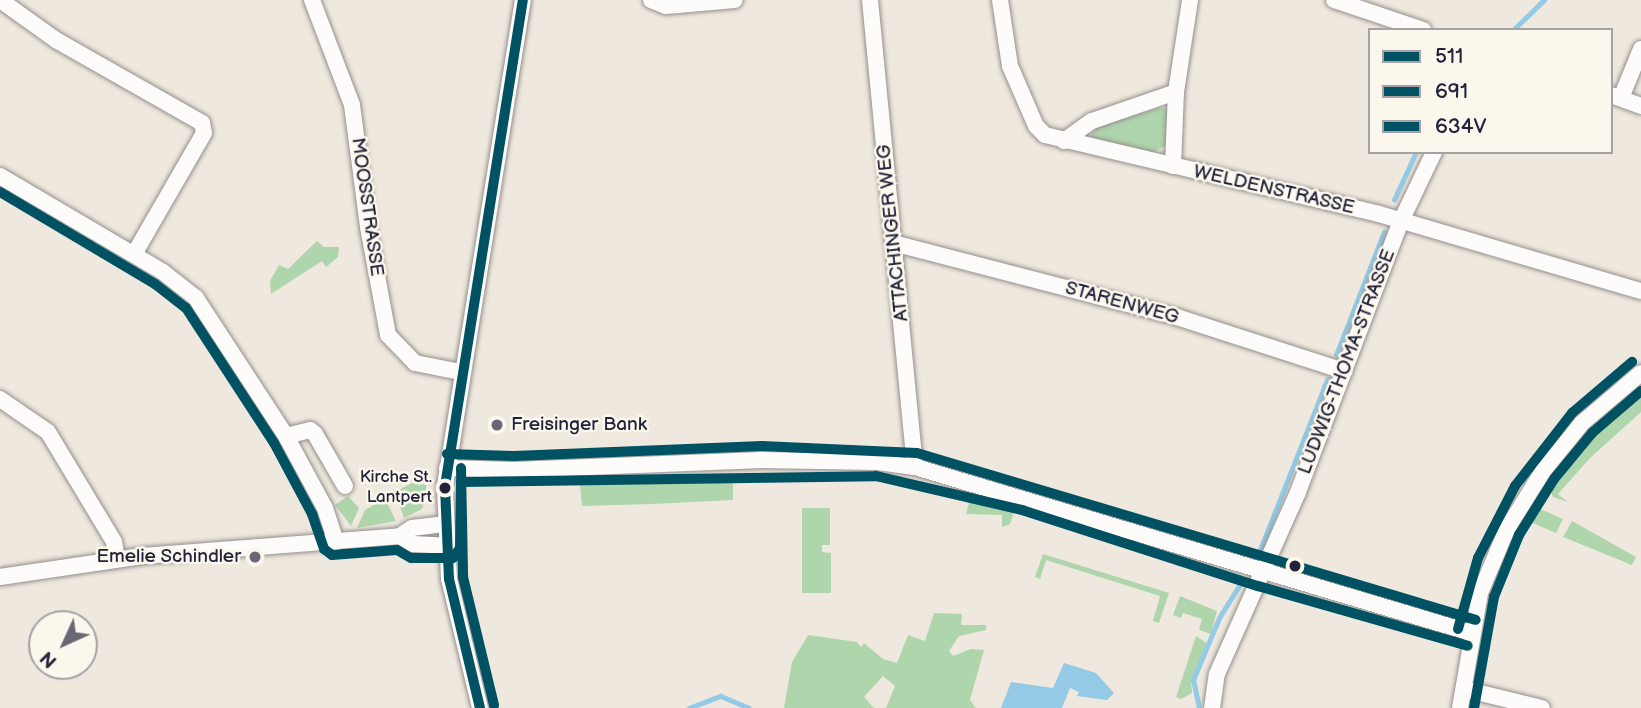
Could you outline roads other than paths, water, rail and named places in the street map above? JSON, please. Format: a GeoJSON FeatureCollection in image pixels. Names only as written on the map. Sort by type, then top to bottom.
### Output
{"type":"FeatureCollection","features":[{"type":"Feature","properties":{"kind":"street"},"geometry":{"type":"LineString","coordinates":[[0,0],[56,40],[202,123],[204,133],[134,254]]}},
{"type":"Feature","properties":{"kind":"street","name":"MOOSSTRASSE"},"geometry":{"type":"LineString","coordinates":[[312,0],[356,122],[368,227],[388,335],[415,363],[461,372]]}},
{"type":"Feature","properties":{"kind":"street"},"geometry":{"type":"LineString","coordinates":[[480,708],[458,630],[446,546],[447,468],[523,0]]}},
{"type":"Feature","properties":{"kind":"street"},"geometry":{"type":"LineString","coordinates":[[651,0],[666,6],[735,0]]}},
{"type":"Feature","properties":{"kind":"street","name":"ATTACHINGER WEG"},"geometry":{"type":"LineString","coordinates":[[870,0],[897,244],[915,467]]}},
{"type":"Feature","properties":{"kind":"street","name":"WELDENSTRASSE"},"geometry":{"type":"LineString","coordinates":[[1000,0],[1016,83],[1039,130],[1064,141],[1401,221],[1641,291]]}},
{"type":"Feature","properties":{"kind":"street"},"geometry":{"type":"LineString","coordinates":[[1173,166],[1176,92],[1190,0]]}},
{"type":"Feature","properties":{"kind":"street"},"geometry":{"type":"LineString","coordinates":[[1335,0],[1417,28]]}},
{"type":"Feature","properties":{"kind":"street"},"geometry":{"type":"LineString","coordinates":[[1641,49],[1616,97],[1641,106]]}},
{"type":"Feature","properties":{"kind":"street"},"geometry":{"type":"LineString","coordinates":[[1064,141],[1092,121],[1176,92]]}},
{"type":"Feature","properties":{"kind":"street","name":"LUDWIG-THOMA-STRASSE"},"geometry":{"type":"LineString","coordinates":[[1212,708],[1217,674],[1262,573],[1401,221],[1433,154]]}},
{"type":"Feature","properties":{"kind":"street"},"geometry":{"type":"LineString","coordinates":[[0,176],[178,282],[206,310],[286,436],[325,508],[336,542]]}},
{"type":"Feature","properties":{"kind":"street","name":"STARENWEG"},"geometry":{"type":"LineString","coordinates":[[897,244],[1177,317],[1344,371]]}},
{"type":"Feature","properties":{"kind":"street"},"geometry":{"type":"LineString","coordinates":[[1460,708],[1472,633],[1490,563],[1527,494],[1582,423],[1641,373]]}},
{"type":"Feature","properties":{"kind":"street"},"geometry":{"type":"LineString","coordinates":[[0,399],[48,432],[114,542],[117,559]]}},
{"type":"Feature","properties":{"kind":"street"},"geometry":{"type":"LineString","coordinates":[[286,436],[315,433],[345,486]]}},
{"type":"Feature","properties":{"kind":"street"},"geometry":{"type":"LineString","coordinates":[[447,468],[514,470],[761,460],[878,462],[915,467],[1046,503],[1262,573],[1472,633]]}},
{"type":"Feature","properties":{"kind":"street"},"geometry":{"type":"LineString","coordinates":[[0,577],[117,559],[400,536],[412,528],[446,524]]}},
{"type":"Feature","properties":{"kind":"street"},"geometry":{"type":"LineString","coordinates":[[400,536],[413,544],[446,546]]}},
{"type":"Feature","properties":{"kind":"street"},"geometry":{"type":"LineString","coordinates":[[1464,689],[1542,708]]}},
{"type":"Feature","properties":{"kind":"water"},"geometry":{"type":"Polygon","coordinates":[[[1064,663],[1096,673],[1114,693],[1107,700],[1077,696],[1079,692],[1070,688],[1062,708],[1001,708],[1011,682],[1053,688],[1064,663]]]}},
{"type":"Feature","properties":{"kind":"waterway"},"geometry":{"type":"LineString","coordinates":[[1515,28],[1544,0]]}},
{"type":"Feature","properties":{"kind":"waterway"},"geometry":{"type":"LineString","coordinates":[[1394,200],[1415,154]]}},
{"type":"Feature","properties":{"kind":"waterway"},"geometry":{"type":"LineString","coordinates":[[1336,355],[1384,232]]}},
{"type":"Feature","properties":{"kind":"waterway"},"geometry":{"type":"LineString","coordinates":[[1260,550],[1327,380]]}},
{"type":"Feature","properties":{"kind":"waterway"},"geometry":{"type":"LineString","coordinates":[[1199,708],[1193,680],[1219,618],[1240,585]]}},
{"type":"Feature","properties":{"kind":"waterway"},"geometry":{"type":"LineString","coordinates":[[689,708],[721,696],[749,708]]}},
{"type":"Feature","properties":{"kind":"place","name":"Freisinger Bank"},"geometry":{"type":"Point","coordinates":[497,425]}},
{"type":"Feature","properties":{"kind":"place","name":"Kirche St. Lantpert"},"geometry":{"type":"Point","coordinates":[445,488]}},
{"type":"Feature","properties":{"kind":"place","name":"Emelie Schindler"},"geometry":{"type":"Point","coordinates":[255,557]}}]}
